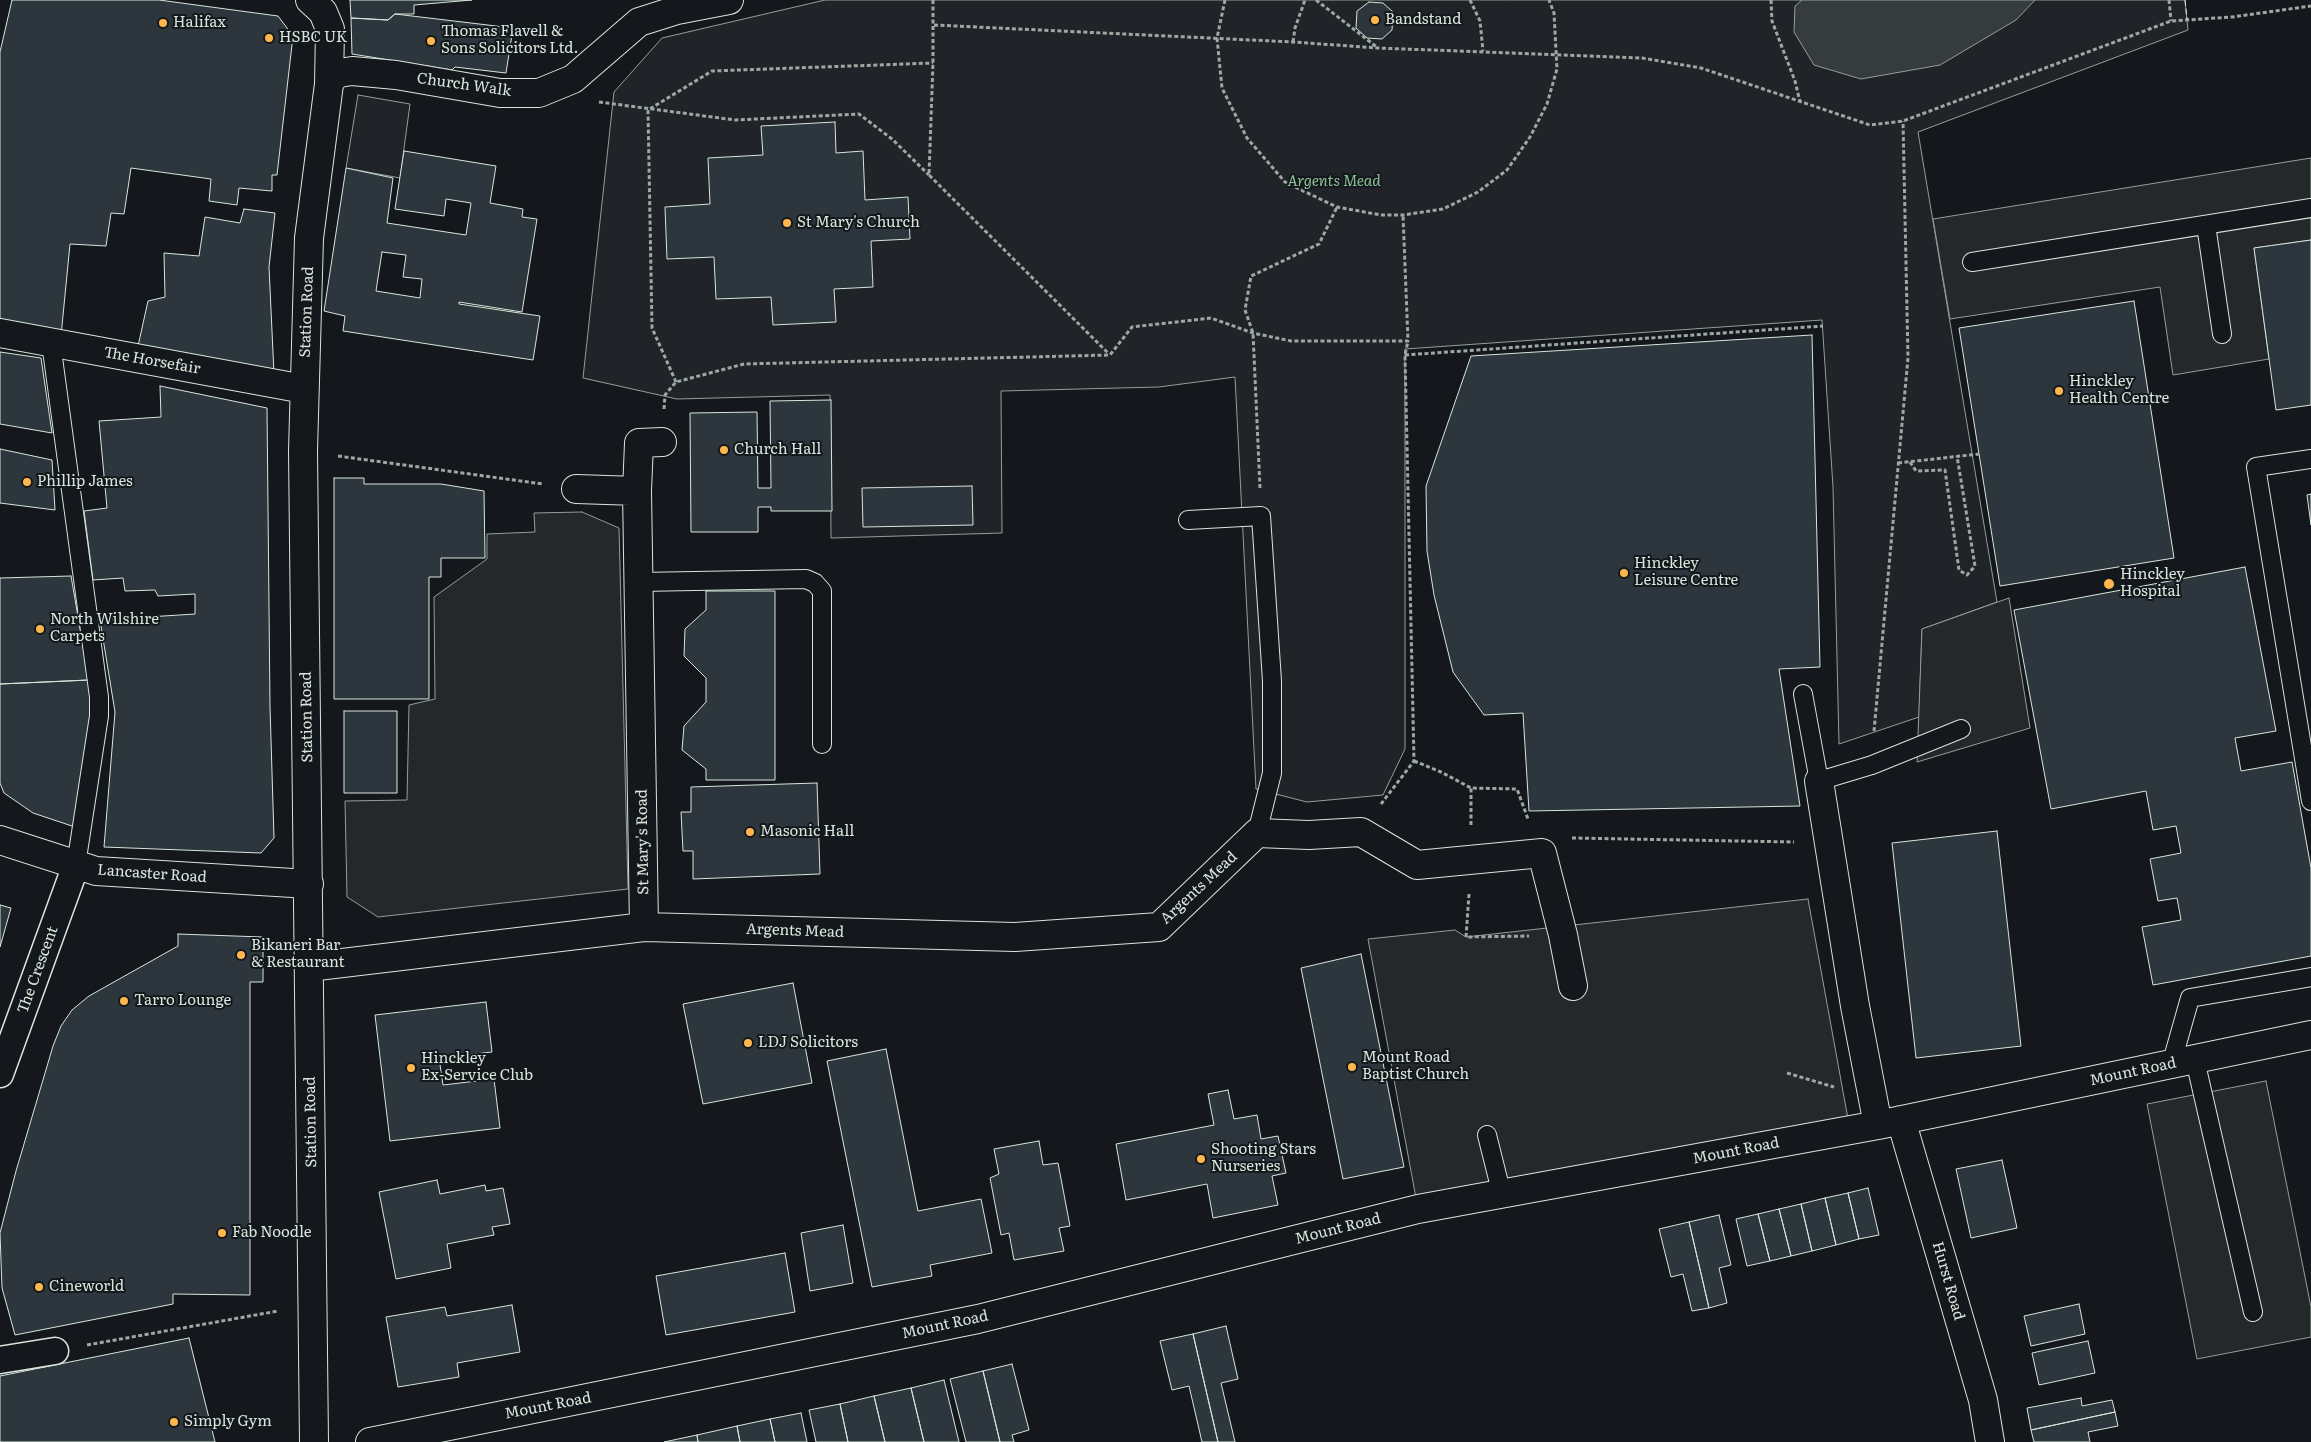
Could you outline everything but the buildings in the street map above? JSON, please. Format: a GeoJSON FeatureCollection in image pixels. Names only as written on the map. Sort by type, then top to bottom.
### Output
{"type":"FeatureCollection","features":[{"type":"Feature","properties":{"kind":"street","name":"Station Road"},"geometry":{"type":"LineString","coordinates":[[310,0],[322,12],[330,29],[329,84],[309,238],[303,451],[314,1442]]}},
{"type":"Feature","properties":{"kind":"street","name":"Church Walk"},"geometry":{"type":"LineString","coordinates":[[329,84],[333,77],[339,73],[352,71],[396,75],[500,93],[539,93],[573,79],[639,22],[677,10],[729,0]]}},
{"type":"Feature","properties":{"kind":"street","name":"The Horsefair"},"geometry":{"type":"LineString","coordinates":[[0,334],[304,389]]}},
{"type":"Feature","properties":{"kind":"street","name":"St Mary's Road"},"geometry":{"type":"LineString","coordinates":[[644,927],[639,443],[662,442]]}},
{"type":"Feature","properties":{"kind":"street"},"geometry":{"type":"LineString","coordinates":[[576,489],[638,491]]}},
{"type":"Feature","properties":{"kind":"street","name":"Hurst Road"},"geometry":{"type":"LineString","coordinates":[[1819,781],[1827,826],[1827,842],[1855,1006],[1884,1115],[1983,1400],[1990,1442]]}},
{"type":"Feature","properties":{"kind":"street"},"geometry":{"type":"LineString","coordinates":[[1256,833],[1309,835],[1361,832],[1417,865],[1542,853],[1563,935],[1573,986]]}},
{"type":"Feature","properties":{"kind":"street","name":"Argents Mead"},"geometry":{"type":"LineString","coordinates":[[644,927],[1015,937],[1159,927],[1256,833]]}},
{"type":"Feature","properties":{"kind":"street","name":"Lancaster Road"},"geometry":{"type":"LineString","coordinates":[[0,840],[96,871],[309,884]]}},
{"type":"Feature","properties":{"kind":"street","name":"The Crescent"},"geometry":{"type":"LineString","coordinates":[[0,1074],[76,865]]}},
{"type":"Feature","properties":{"kind":"street"},"geometry":{"type":"LineString","coordinates":[[309,967],[644,927]]}},
{"type":"Feature","properties":{"kind":"street","name":"Mount Road"},"geometry":{"type":"LineString","coordinates":[[370,1442],[978,1319],[1418,1210],[1502,1195],[1884,1115],[2183,1062],[2311,1035]]}},
{"type":"Feature","properties":{"kind":"street"},"geometry":{"type":"LineString","coordinates":[[0,1360],[55,1351]]}},
{"type":"Feature","properties":{"kind":"lane"},"geometry":{"type":"LineString","coordinates":[[1972,262],[2311,208]]}},
{"type":"Feature","properties":{"kind":"lane"},"geometry":{"type":"LineString","coordinates":[[2206,224],[2222,334]]}},
{"type":"Feature","properties":{"kind":"lane"},"geometry":{"type":"LineString","coordinates":[[51,343],[99,697],[99,716],[76,865]]}},
{"type":"Feature","properties":{"kind":"lane"},"geometry":{"type":"LineString","coordinates":[[2311,459],[2256,467],[2311,801]]}},
{"type":"Feature","properties":{"kind":"lane"},"geometry":{"type":"LineString","coordinates":[[1188,520],[1261,516],[1272,681],[1272,774],[1256,833]]}},
{"type":"Feature","properties":{"kind":"lane"},"geometry":{"type":"LineString","coordinates":[[639,582],[806,579],[815,583],[822,590],[822,744]]}},
{"type":"Feature","properties":{"kind":"lane"},"geometry":{"type":"LineString","coordinates":[[1803,694],[1819,781],[1872,765],[1960,729]]}},
{"type":"Feature","properties":{"kind":"lane"},"geometry":{"type":"LineString","coordinates":[[2252,1312],[2183,1062],[2190,998],[2311,977]]}},
{"type":"Feature","properties":{"kind":"lane"},"geometry":{"type":"LineString","coordinates":[[1487,1136],[1502,1195]]}},
{"type":"Feature","properties":{"kind":"path"},"geometry":{"type":"LineString","coordinates":[[930,175],[934,25],[932,0]]}},
{"type":"Feature","properties":{"kind":"path"},"geometry":{"type":"LineString","coordinates":[[1225,0],[1217,38],[1222,88],[1247,138],[1285,182],[1337,207],[1381,215],[1403,215],[1443,209],[1478,192],[1507,170],[1530,137],[1546,104],[1557,69],[1554,12],[1549,0]]}},
{"type":"Feature","properties":{"kind":"path"},"geometry":{"type":"LineString","coordinates":[[1293,42],[1295,28],[1305,0]]}},
{"type":"Feature","properties":{"kind":"path"},"geometry":{"type":"LineString","coordinates":[[1316,0],[1378,48]]}},
{"type":"Feature","properties":{"kind":"path"},"geometry":{"type":"LineString","coordinates":[[1470,0],[1480,21],[1483,51]]}},
{"type":"Feature","properties":{"kind":"path"},"geometry":{"type":"LineString","coordinates":[[1771,0],[1772,21],[1795,80],[1800,102]]}},
{"type":"Feature","properties":{"kind":"path"},"geometry":{"type":"LineString","coordinates":[[2169,0],[2171,21]]}},
{"type":"Feature","properties":{"kind":"path"},"geometry":{"type":"LineString","coordinates":[[934,25],[1217,38],[1378,48],[1642,58],[1701,68],[1870,125],[1903,121],[2171,21],[2232,17],[2311,6]]}},
{"type":"Feature","properties":{"kind":"path"},"geometry":{"type":"LineString","coordinates":[[648,110],[712,71],[933,63]]}},
{"type":"Feature","properties":{"kind":"path"},"geometry":{"type":"LineString","coordinates":[[648,110],[734,120],[859,114],[892,139],[930,175],[1110,355]]}},
{"type":"Feature","properties":{"kind":"path"},"geometry":{"type":"LineString","coordinates":[[648,110],[652,328],[676,382],[744,364],[1110,355]]}},
{"type":"Feature","properties":{"kind":"path"},"geometry":{"type":"LineString","coordinates":[[1872,765],[1877,684],[1908,358],[1903,121]]}},
{"type":"Feature","properties":{"kind":"path"},"geometry":{"type":"LineString","coordinates":[[1261,516],[1253,333],[1245,310],[1251,276],[1319,244],[1337,207]]}},
{"type":"Feature","properties":{"kind":"path"},"geometry":{"type":"LineString","coordinates":[[1361,832],[1414,761],[1405,355],[1408,342],[1403,215]]}},
{"type":"Feature","properties":{"kind":"path"},"geometry":{"type":"LineString","coordinates":[[1110,355],[1132,327],[1211,318],[1253,333],[1291,342],[1408,342]]}},
{"type":"Feature","properties":{"kind":"path"},"geometry":{"type":"LineString","coordinates":[[1405,355],[1823,326]]}},
{"type":"Feature","properties":{"kind":"path"},"geometry":{"type":"LineString","coordinates":[[303,451],[576,489]]}},
{"type":"Feature","properties":{"kind":"path"},"geometry":{"type":"LineString","coordinates":[[1898,463],[1979,454]]}},
{"type":"Feature","properties":{"kind":"path"},"geometry":{"type":"LineString","coordinates":[[1910,462],[1916,471],[1945,470],[1959,570],[1967,575],[1975,566],[1956,456]]}},
{"type":"Feature","properties":{"kind":"path"},"geometry":{"type":"LineString","coordinates":[[1414,761],[1441,772],[1471,788],[1517,789],[1528,820],[1535,826]]}},
{"type":"Feature","properties":{"kind":"path"},"geometry":{"type":"LineString","coordinates":[[1567,838],[1755,843],[1827,842]]}},
{"type":"Feature","properties":{"kind":"path"},"geometry":{"type":"LineString","coordinates":[[1787,1073],[1884,1115]]}},
{"type":"Feature","properties":{"kind":"path"},"geometry":{"type":"LineString","coordinates":[[55,1351],[313,1305]]}},
{"type":"Feature","properties":{"kind":"green space"},"geometry":{"type":"Polygon","coordinates":[[[825,0],[2185,0],[2188,30],[1918,132],[1997,602],[1922,629],[1919,717],[1839,744],[1833,487],[1822,320],[1405,349],[1405,749],[1383,795],[1307,802],[1256,789],[1235,377],[1159,387],[1001,391],[1002,533],[831,538],[830,395],[677,399],[583,378],[614,92],[662,38],[825,0]]]}},
{"type":"Feature","properties":{"kind":"green space"},"geometry":{"type":"Polygon","coordinates":[[[358,95],[410,104],[400,178],[346,168],[358,95]]]}},
{"type":"Feature","properties":{"kind":"shaded area"},"geometry":{"type":"Polygon","coordinates":[[[1802,0],[2035,0],[2016,20],[1940,65],[1861,79],[1814,65],[1794,32],[1795,6],[1802,0]]]}},
{"type":"Feature","properties":{"kind":"shaded area"},"geometry":{"type":"Polygon","coordinates":[[[2311,158],[2311,240],[2254,248],[2269,359],[2173,375],[2160,287],[1950,319],[1933,219],[2311,158]]]}},
{"type":"Feature","properties":{"kind":"shaded area"},"geometry":{"type":"Polygon","coordinates":[[[582,512],[619,528],[628,889],[378,917],[347,897],[345,801],[407,800],[409,705],[435,699],[434,597],[487,559],[487,534],[535,532],[534,513],[582,512]]]}},
{"type":"Feature","properties":{"kind":"shaded area"},"geometry":{"type":"Polygon","coordinates":[[[2009,598],[2030,728],[1917,762],[1922,629],[2009,598]]]}},
{"type":"Feature","properties":{"kind":"shaded area"},"geometry":{"type":"Polygon","coordinates":[[[1808,899],[1850,1130],[1418,1209],[1368,939],[1455,930],[1466,937],[1808,899]]]}},
{"type":"Feature","properties":{"kind":"shaded area"},"geometry":{"type":"Polygon","coordinates":[[[2266,1081],[2311,1307],[2311,1337],[2197,1359],[2147,1104],[2266,1081]]]}},
{"type":"Feature","properties":{"kind":"fence"},"geometry":{"type":"LineString","coordinates":[[2185,0],[2187,20]]}},
{"type":"Feature","properties":{"kind":"place","name":"Bandstand"},"geometry":{"type":"Point","coordinates":[1375,20]}},
{"type":"Feature","properties":{"kind":"place","name":"Halifax"},"geometry":{"type":"Point","coordinates":[163,23]}},
{"type":"Feature","properties":{"kind":"place","name":"HSBC UK"},"geometry":{"type":"Point","coordinates":[269,38]}},
{"type":"Feature","properties":{"kind":"place","name":"Thomas Flavell & Sons Solicitors Ltd."},"geometry":{"type":"Point","coordinates":[431,41]}},
{"type":"Feature","properties":{"kind":"place","name":"St Mary's Church"},"geometry":{"type":"Point","coordinates":[787,223]}},
{"type":"Feature","properties":{"kind":"place","name":"Hinckley Health Centre"},"geometry":{"type":"Point","coordinates":[2059,391]}},
{"type":"Feature","properties":{"kind":"place","name":"Church Hall"},"geometry":{"type":"Point","coordinates":[724,450]}},
{"type":"Feature","properties":{"kind":"place","name":"Phillip James"},"geometry":{"type":"Point","coordinates":[27,482]}},
{"type":"Feature","properties":{"kind":"place","name":"Hinckley Leisure Centre"},"geometry":{"type":"Point","coordinates":[1624,573]}},
{"type":"Feature","properties":{"kind":"place","name":"Hinckley Hospital"},"geometry":{"type":"Point","coordinates":[2109,584]}},
{"type":"Feature","properties":{"kind":"place","name":"North Wilshire Carpets"},"geometry":{"type":"Point","coordinates":[40,629]}},
{"type":"Feature","properties":{"kind":"place","name":"Masonic Hall"},"geometry":{"type":"Point","coordinates":[750,832]}},
{"type":"Feature","properties":{"kind":"place","name":"Bikaneri Bar & Restaurant"},"geometry":{"type":"Point","coordinates":[241,955]}},
{"type":"Feature","properties":{"kind":"place","name":"Tarro Lounge"},"geometry":{"type":"Point","coordinates":[124,1001]}},
{"type":"Feature","properties":{"kind":"place","name":"LDJ Solicitors"},"geometry":{"type":"Point","coordinates":[748,1043]}},
{"type":"Feature","properties":{"kind":"place","name":"Mount Road Baptist Church"},"geometry":{"type":"Point","coordinates":[1352,1067]}},
{"type":"Feature","properties":{"kind":"place","name":"Hinckley Ex-Service Club"},"geometry":{"type":"Point","coordinates":[411,1068]}},
{"type":"Feature","properties":{"kind":"place","name":"Shooting Stars Nurseries"},"geometry":{"type":"Point","coordinates":[1201,1159]}},
{"type":"Feature","properties":{"kind":"place","name":"Fab Noodle"},"geometry":{"type":"Point","coordinates":[222,1233]}},
{"type":"Feature","properties":{"kind":"place","name":"Cineworld"},"geometry":{"type":"Point","coordinates":[39,1287]}},
{"type":"Feature","properties":{"kind":"place","name":"Simply Gym"},"geometry":{"type":"Point","coordinates":[174,1422]}}]}
